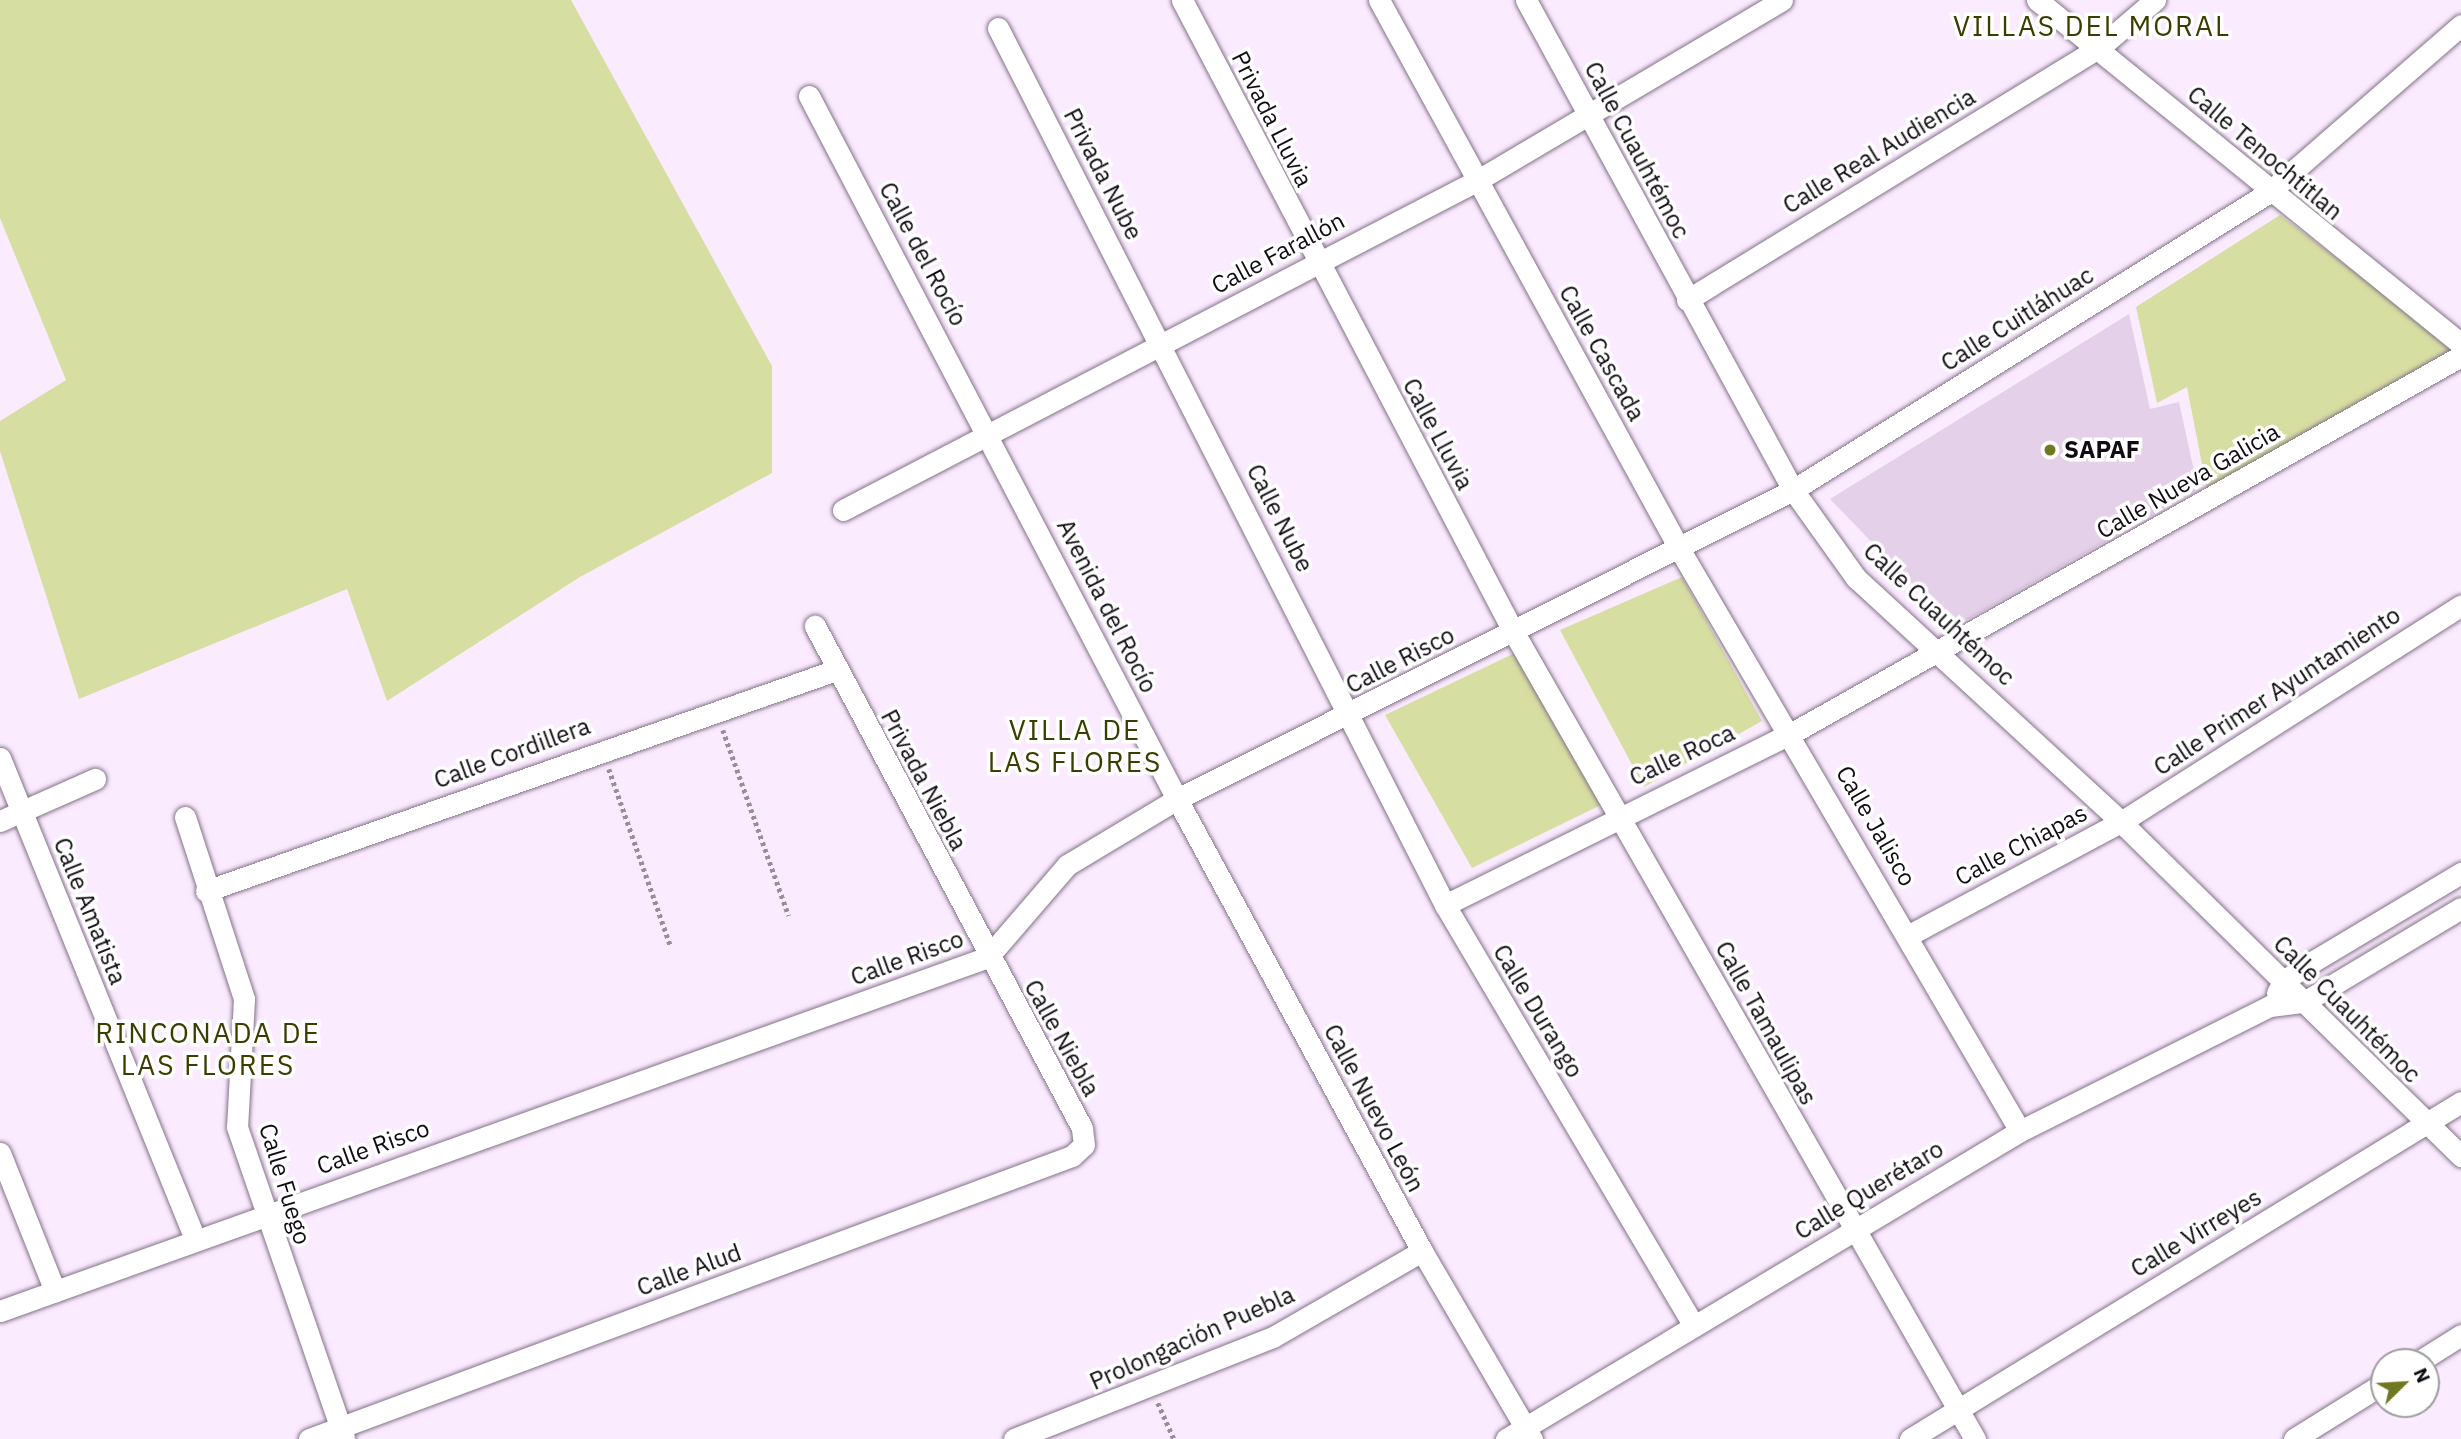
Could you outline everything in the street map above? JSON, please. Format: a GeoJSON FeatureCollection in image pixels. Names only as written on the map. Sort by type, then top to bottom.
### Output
{"type":"FeatureCollection","features":[{"type":"Feature","properties":{"kind":"street","name":"Privada Lluvia"},"geometry":{"type":"LineString","coordinates":[[1182,0],[1316,262]]}},
{"type":"Feature","properties":{"kind":"street","name":"Calle Cascada"},"geometry":{"type":"LineString","coordinates":[[1379,0],[1680,550]]}},
{"type":"Feature","properties":{"kind":"street","name":"Calle Cuauhtémoc"},"geometry":{"type":"LineString","coordinates":[[1525,0],[1793,490],[1856,578],[1941,652],[2121,822],[2461,1156]]}},
{"type":"Feature","properties":{"kind":"street","name":"Calle Farallón"},"geometry":{"type":"LineString","coordinates":[[843,510],[990,437],[1316,262],[1478,180],[1782,0]]}},
{"type":"Feature","properties":{"kind":"street","name":"Calle Tenochtitlan"},"geometry":{"type":"LineString","coordinates":[[2037,0],[2099,48],[2268,193],[2461,344]]}},
{"type":"Feature","properties":{"kind":"street","name":"Calle Real Audiencia"},"geometry":{"type":"LineString","coordinates":[[1687,300],[2099,48],[2155,0]]}},
{"type":"Feature","properties":{"kind":"street","name":"Calle Cuitláhuac"},"geometry":{"type":"LineString","coordinates":[[1793,490],[2268,193],[2461,25]]}},
{"type":"Feature","properties":{"kind":"street","name":"Privada Nube"},"geometry":{"type":"LineString","coordinates":[[998,28],[1161,344]]}},
{"type":"Feature","properties":{"kind":"street","name":"Calle del Rocío"},"geometry":{"type":"LineString","coordinates":[[809,96],[990,437]]}},
{"type":"Feature","properties":{"kind":"street","name":"Calle Lluvia"},"geometry":{"type":"LineString","coordinates":[[1316,262],[1513,631]]}},
{"type":"Feature","properties":{"kind":"street","name":"Calle Nube"},"geometry":{"type":"LineString","coordinates":[[1161,344],[1351,715]]}},
{"type":"Feature","properties":{"kind":"street","name":"Calle Nueva Galicia"},"geometry":{"type":"LineString","coordinates":[[1941,652],[2461,356]]}},
{"type":"Feature","properties":{"kind":"street","name":"Avenida del Rocío"},"geometry":{"type":"LineString","coordinates":[[990,437],[1177,799]]}},
{"type":"Feature","properties":{"kind":"street","name":"Calle Risco"},"geometry":{"type":"LineString","coordinates":[[0,1311],[263,1214],[988,957],[1068,865],[1177,799],[1680,550],[1793,490]]}},
{"type":"Feature","properties":{"kind":"street","name":"Calle Jalisco"},"geometry":{"type":"LineString","coordinates":[[1680,550],[1792,733],[2020,1131]]}},
{"type":"Feature","properties":{"kind":"street","name":"Calle Primer Ayuntamiento"},"geometry":{"type":"LineString","coordinates":[[2121,822],[2461,605]]}},
{"type":"Feature","properties":{"kind":"street","name":"Privada Niebla"},"geometry":{"type":"LineString","coordinates":[[815,626],[988,957]]}},
{"type":"Feature","properties":{"kind":"street","name":"Calle Tamaulipas"},"geometry":{"type":"LineString","coordinates":[[1513,631],[1619,814],[1851,1230],[1975,1439]]}},
{"type":"Feature","properties":{"kind":"street","name":"Calle Roca"},"geometry":{"type":"LineString","coordinates":[[1445,905],[1619,814],[1792,733],[1941,652]]}},
{"type":"Feature","properties":{"kind":"street","name":"Calle Cordillera"},"geometry":{"type":"LineString","coordinates":[[206,891],[601,749],[836,670]]}},
{"type":"Feature","properties":{"kind":"street","name":"Calle Durango"},"geometry":{"type":"LineString","coordinates":[[1351,715],[1445,905],[1694,1326]]}},
{"type":"Feature","properties":{"kind":"street","name":"Calle Amatista"},"geometry":{"type":"LineString","coordinates":[[0,758],[195,1239]]}},
{"type":"Feature","properties":{"kind":"street"},"geometry":{"type":"LineString","coordinates":[[0,821],[95,779]]}},
{"type":"Feature","properties":{"kind":"street","name":"Calle Nuevo León"},"geometry":{"type":"LineString","coordinates":[[1177,799],[1422,1251],[1529,1434]]}},
{"type":"Feature","properties":{"kind":"street","name":"Calle Fuego"},"geometry":{"type":"LineString","coordinates":[[185,817],[206,891],[244,999],[237,1127],[263,1214],[342,1433]]}},
{"type":"Feature","properties":{"kind":"street","name":"Calle Chiapas"},"geometry":{"type":"LineString","coordinates":[[1909,934],[2121,822]]}},
{"type":"Feature","properties":{"kind":"street"},"geometry":{"type":"LineString","coordinates":[[2270,1006],[2283,981],[2461,873]]}},
{"type":"Feature","properties":{"kind":"street"},"geometry":{"type":"LineString","coordinates":[[2304,1002],[2461,908]]}},
{"type":"Feature","properties":{"kind":"street","name":"Calle Niebla"},"geometry":{"type":"LineString","coordinates":[[988,957],[1082,1128],[1084,1145]]}},
{"type":"Feature","properties":{"kind":"street","name":"Calle Querétaro"},"geometry":{"type":"LineString","coordinates":[[1506,1439],[1529,1434],[1694,1326],[2020,1131],[2270,1006],[2304,1002]]}},
{"type":"Feature","properties":{"kind":"street","name":"Calle Virreyes"},"geometry":{"type":"LineString","coordinates":[[1910,1439],[2461,1102]]}},
{"type":"Feature","properties":{"kind":"street","name":"Calle Alud"},"geometry":{"type":"LineString","coordinates":[[309,1439],[342,1433],[1072,1156],[1084,1145]]}},
{"type":"Feature","properties":{"kind":"street"},"geometry":{"type":"LineString","coordinates":[[0,1153],[55,1291]]}},
{"type":"Feature","properties":{"kind":"street","name":"Prolongación Puebla"},"geometry":{"type":"LineString","coordinates":[[1014,1439],[1152,1390],[1273,1337],[1422,1251]]}},
{"type":"Feature","properties":{"kind":"street"},"geometry":{"type":"LineString","coordinates":[[2440,1348],[2461,1335]]}},
{"type":"Feature","properties":{"kind":"street"},"geometry":{"type":"LineString","coordinates":[[2294,1439],[2370,1392]]}},
{"type":"Feature","properties":{"kind":"path"},"geometry":{"type":"LineString","coordinates":[[716,709],[789,916]]}},
{"type":"Feature","properties":{"kind":"path"},"geometry":{"type":"LineString","coordinates":[[601,749],[671,947]]}},
{"type":"Feature","properties":{"kind":"path"},"geometry":{"type":"LineString","coordinates":[[1152,1390],[1174,1439]]}},
{"type":"Feature","properties":{"kind":"green space"},"geometry":{"type":"Polygon","coordinates":[[[0,0],[571,0],[772,366],[772,473],[580,577],[387,701],[347,589],[79,699],[0,451],[0,421],[66,380],[0,218],[0,0]]]}},
{"type":"Feature","properties":{"kind":"green space"},"geometry":{"type":"Polygon","coordinates":[[[2280,215],[2456,349],[2207,490],[2187,387],[2157,403],[2136,307],[2280,215]]]}},
{"type":"Feature","properties":{"kind":"green space"},"geometry":{"type":"Polygon","coordinates":[[[1682,577],[1762,721],[1644,787],[1560,630],[1682,577]]]}},
{"type":"Feature","properties":{"kind":"green space"},"geometry":{"type":"Polygon","coordinates":[[[1519,651],[1607,802],[1472,868],[1385,715],[1519,651]]]}},
{"type":"Feature","properties":{"kind":"building","name":"SAPAF"},"geometry":{"type":"Polygon","coordinates":[[[2129,314],[2150,409],[2179,402],[2198,489],[1954,627],[1830,499],[2129,314]]]}},
{"type":"Feature","properties":{"kind":"place","name":"SAPAF"},"geometry":{"type":"Point","coordinates":[2050,450]}},
{"type":"Feature","properties":{"kind":"district","name":"VILLAS DEL MORAL"},"geometry":{"type":"Point","coordinates":[2092,26]}},
{"type":"Feature","properties":{"kind":"district","name":"VILLA DE LAS FLORES"},"geometry":{"type":"Point","coordinates":[1075,746]}},
{"type":"Feature","properties":{"kind":"district","name":"RINCONADA DE LAS FLORES"},"geometry":{"type":"Point","coordinates":[208,1049]}}]}
